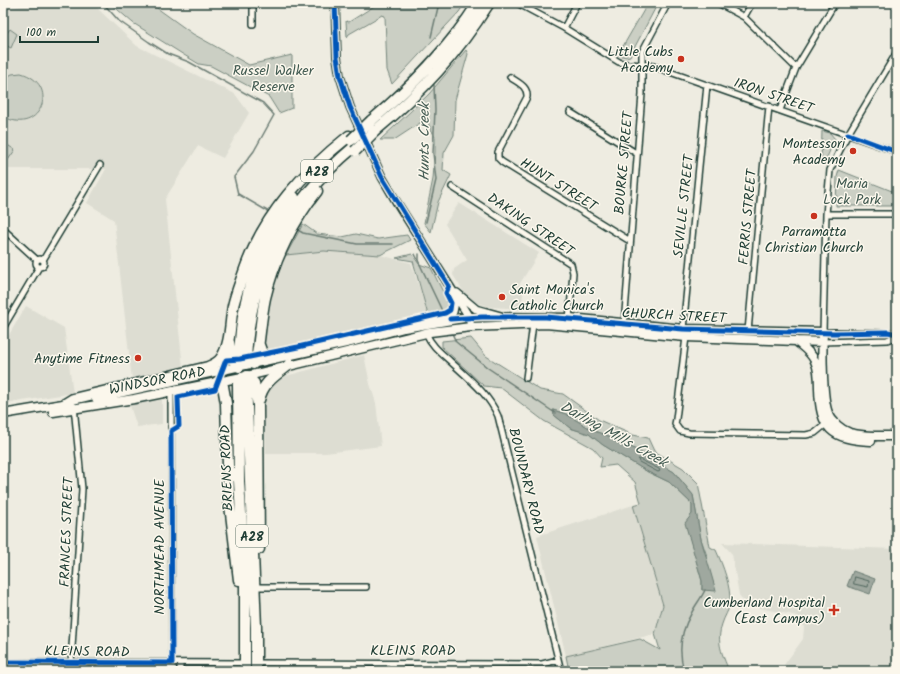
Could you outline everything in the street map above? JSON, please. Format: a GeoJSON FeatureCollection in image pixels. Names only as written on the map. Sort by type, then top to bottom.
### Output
{"type":"FeatureCollection","features":[{"type":"Feature","properties":{"kind":"highway","name":"A28"},"geometry":{"type":"LineString","coordinates":[[374,126],[435,62],[454,38],[478,3]]}},
{"type":"Feature","properties":{"kind":"highway","name":"A28"},"geometry":{"type":"LineString","coordinates":[[291,208],[352,144],[436,75],[462,44],[489,3]]}},
{"type":"Feature","properties":{"kind":"highway"},"geometry":{"type":"LineString","coordinates":[[71,405],[73,399],[208,367],[218,362],[222,357],[229,334],[239,287],[252,251],[274,235],[291,208],[307,172],[352,144]]}},
{"type":"Feature","properties":{"kind":"highway","name":"BRIENS ROAD"},"geometry":{"type":"LineString","coordinates":[[245,667],[245,579],[239,481],[241,327],[248,289],[259,257],[291,208]]}},
{"type":"Feature","properties":{"kind":"highway"},"geometry":{"type":"LineString","coordinates":[[244,624],[229,497],[226,403],[223,386],[256,359],[274,235]]}},
{"type":"Feature","properties":{"kind":"highway"},"geometry":{"type":"LineString","coordinates":[[229,334],[230,353],[241,372],[254,383],[258,405],[259,587],[256,627]]}},
{"type":"Feature","properties":{"kind":"highway"},"geometry":{"type":"LineString","coordinates":[[259,343],[263,356],[273,358]]}},
{"type":"Feature","properties":{"kind":"highway"},"geometry":{"type":"LineString","coordinates":[[258,405],[261,391],[265,384],[290,364]]}},
{"type":"Feature","properties":{"kind":"highway","name":"A28"},"geometry":{"type":"LineString","coordinates":[[241,372],[256,627],[256,667]]}},
{"type":"Feature","properties":{"kind":"highway"},"geometry":{"type":"LineString","coordinates":[[226,403],[229,390],[241,372]]}},
{"type":"Feature","properties":{"kind":"highway","name":"KLEINS ROAD"},"geometry":{"type":"LineString","coordinates":[[245,667],[256,667]]}},
{"type":"Feature","properties":{"kind":"main road"},"geometry":{"type":"LineString","coordinates":[[335,3],[337,57],[340,76],[350,107],[386,183],[469,317],[471,327]]}},
{"type":"Feature","properties":{"kind":"main road"},"geometry":{"type":"LineString","coordinates":[[449,286],[476,309],[504,317]]}},
{"type":"Feature","properties":{"kind":"main road"},"geometry":{"type":"LineString","coordinates":[[449,286],[455,306],[449,317]]}},
{"type":"Feature","properties":{"kind":"main road","name":"CHURCH STREET"},"geometry":{"type":"LineString","coordinates":[[449,317],[504,317],[569,322],[686,337],[823,342]]}},
{"type":"Feature","properties":{"kind":"main road","name":"WINDSOR ROAD"},"geometry":{"type":"LineString","coordinates":[[3,414],[171,392],[241,372],[273,358],[436,322],[449,317]]}},
{"type":"Feature","properties":{"kind":"main road","name":"CHURCH STREET"},"geometry":{"type":"LineString","coordinates":[[454,329],[569,322]]}},
{"type":"Feature","properties":{"kind":"main road","name":"CHURCH STREET"},"geometry":{"type":"LineString","coordinates":[[623,328],[824,332]]}},
{"type":"Feature","properties":{"kind":"main road","name":"WINDSOR ROAD"},"geometry":{"type":"LineString","coordinates":[[3,419],[222,370],[260,373],[290,364],[426,333],[454,329]]}},
{"type":"Feature","properties":{"kind":"main road"},"geometry":{"type":"LineString","coordinates":[[824,332],[825,400],[829,422]]}},
{"type":"Feature","properties":{"kind":"main road"},"geometry":{"type":"LineString","coordinates":[[796,341],[810,352],[816,362],[818,371],[819,404],[829,422],[845,439],[897,441]]}},
{"type":"Feature","properties":{"kind":"main road"},"geometry":{"type":"LineString","coordinates":[[829,422],[850,433],[897,436]]}},
{"type":"Feature","properties":{"kind":"street"},"geometry":{"type":"LineString","coordinates":[[253,3],[253,24]]}},
{"type":"Feature","properties":{"kind":"street"},"geometry":{"type":"LineString","coordinates":[[564,28],[577,3]]}},
{"type":"Feature","properties":{"kind":"street","name":"BOURKE STREET"},"geometry":{"type":"LineString","coordinates":[[623,328],[644,46],[668,3]]}},
{"type":"Feature","properties":{"kind":"street"},"geometry":{"type":"LineString","coordinates":[[718,3],[744,17],[796,68]]}},
{"type":"Feature","properties":{"kind":"street"},"geometry":{"type":"LineString","coordinates":[[744,17],[752,3]]}},
{"type":"Feature","properties":{"kind":"street"},"geometry":{"type":"LineString","coordinates":[[780,110],[796,68],[835,3]]}},
{"type":"Feature","properties":{"kind":"street","name":"IRON STREET"},"geometry":{"type":"LineString","coordinates":[[519,4],[564,28],[619,62],[628,65],[642,64],[708,85],[897,152]]}},
{"type":"Feature","properties":{"kind":"street"},"geometry":{"type":"LineString","coordinates":[[824,332],[826,214],[830,170],[848,134],[897,52]]}},
{"type":"Feature","properties":{"kind":"street","name":"HUNT STREET"},"geometry":{"type":"LineString","coordinates":[[510,77],[524,86],[527,91],[527,97],[498,152],[498,158],[502,162],[630,241]]}},
{"type":"Feature","properties":{"kind":"street","name":"SEVILLE STREET"},"geometry":{"type":"LineString","coordinates":[[683,329],[708,85]]}},
{"type":"Feature","properties":{"kind":"street","name":"FERRIS STREET"},"geometry":{"type":"LineString","coordinates":[[748,331],[769,106]]}},
{"type":"Feature","properties":{"kind":"street"},"geometry":{"type":"LineString","coordinates":[[570,112],[636,153]]}},
{"type":"Feature","properties":{"kind":"street"},"geometry":{"type":"LineString","coordinates":[[3,328],[39,267],[36,264],[100,165]]}},
{"type":"Feature","properties":{"kind":"street","name":"DAKING STREET"},"geometry":{"type":"LineString","coordinates":[[452,187],[571,264],[574,273],[569,322]]}},
{"type":"Feature","properties":{"kind":"street"},"geometry":{"type":"LineString","coordinates":[[826,214],[897,214]]}},
{"type":"Feature","properties":{"kind":"street"},"geometry":{"type":"LineString","coordinates":[[3,229],[40,260]]}},
{"type":"Feature","properties":{"kind":"street"},"geometry":{"type":"LineString","coordinates":[[526,378],[533,324]]}},
{"type":"Feature","properties":{"kind":"street","name":"CHURCH STREET"},"geometry":{"type":"LineString","coordinates":[[824,332],[888,332],[897,335]]}},
{"type":"Feature","properties":{"kind":"street","name":"BOUNDARY ROAD"},"geometry":{"type":"LineString","coordinates":[[426,333],[431,344],[493,403],[498,416],[561,671]]}},
{"type":"Feature","properties":{"kind":"street","name":"CHURCH STREET"},"geometry":{"type":"LineString","coordinates":[[823,342],[887,340],[897,335]]}},
{"type":"Feature","properties":{"kind":"street"},"geometry":{"type":"LineString","coordinates":[[686,337],[675,424],[680,431],[689,433],[806,435],[815,433],[829,422]]}},
{"type":"Feature","properties":{"kind":"street","name":"NORTHMEAD AVENUE"},"geometry":{"type":"LineString","coordinates":[[171,392],[172,663]]}},
{"type":"Feature","properties":{"kind":"street","name":"FRANCES STREET"},"geometry":{"type":"LineString","coordinates":[[71,405],[82,489],[71,663]]}},
{"type":"Feature","properties":{"kind":"street"},"geometry":{"type":"LineString","coordinates":[[259,587],[366,587]]}},
{"type":"Feature","properties":{"kind":"street","name":"KLEINS ROAD"},"geometry":{"type":"LineString","coordinates":[[256,667],[333,663],[542,664],[558,660]]}},
{"type":"Feature","properties":{"kind":"street","name":"KLEINS ROAD"},"geometry":{"type":"LineString","coordinates":[[3,662],[180,663],[245,667]]}},
{"type":"Feature","properties":{"kind":"street"},"geometry":{"type":"LineString","coordinates":[[26,662],[26,671]]}},
{"type":"Feature","properties":{"kind":"street"},"geometry":{"type":"LineString","coordinates":[[103,663],[103,671]]}},
{"type":"Feature","properties":{"kind":"street"},"geometry":{"type":"LineString","coordinates":[[180,663],[180,671]]}},
{"type":"Feature","properties":{"kind":"street"},"geometry":{"type":"LineString","coordinates":[[333,663],[333,671]]}},
{"type":"Feature","properties":{"kind":"street"},"geometry":{"type":"LineString","coordinates":[[399,664],[399,671]]}},
{"type":"Feature","properties":{"kind":"street"},"geometry":{"type":"LineString","coordinates":[[483,664],[483,671]]}},
{"type":"Feature","properties":{"kind":"shaded area"},"geometry":{"type":"Polygon","coordinates":[[[33,3],[97,8],[137,46],[235,94],[249,113],[223,158],[198,146],[165,199],[183,368],[132,380],[114,220],[87,203],[106,169],[3,169],[3,10],[33,3]]]}},
{"type":"Feature","properties":{"kind":"shaded area"},"geometry":{"type":"Polygon","coordinates":[[[459,203],[539,253],[519,285],[524,286],[521,309],[490,307],[474,302],[467,297],[453,275],[454,269],[467,260],[445,224],[459,203]]]}},
{"type":"Feature","properties":{"kind":"shaded area"},"geometry":{"type":"Polygon","coordinates":[[[324,251],[380,255],[411,263],[428,313],[267,350],[264,343],[272,293],[286,255],[324,251]]]}},
{"type":"Feature","properties":{"kind":"shaded area"},"geometry":{"type":"Polygon","coordinates":[[[26,306],[64,328],[73,393],[3,404],[3,345],[26,306]]]}},
{"type":"Feature","properties":{"kind":"shaded area"},"geometry":{"type":"Polygon","coordinates":[[[364,355],[370,384],[376,403],[381,446],[326,453],[266,453],[264,405],[265,395],[269,388],[286,376],[364,355]]]}},
{"type":"Feature","properties":{"kind":"shaded area"},"geometry":{"type":"Polygon","coordinates":[[[162,400],[162,424],[137,427],[129,403],[162,400]]]}},
{"type":"Feature","properties":{"kind":"shaded area"},"geometry":{"type":"Polygon","coordinates":[[[633,505],[663,605],[655,634],[566,656],[537,536],[633,505]]]}},
{"type":"Feature","properties":{"kind":"shaded area","name":"Cumberland Hospital (East Campus)"},"geometry":{"type":"Polygon","coordinates":[[[722,543],[897,549],[897,671],[807,671],[784,665],[803,639],[804,627],[802,622],[793,615],[750,606],[745,603],[739,595],[732,554],[722,543]]]}},
{"type":"Feature","properties":{"kind":"green space","name":"Russel Walker Reserve"},"geometry":{"type":"Polygon","coordinates":[[[110,3],[150,3],[193,34],[249,65],[292,55],[292,108],[279,113],[269,97],[211,66],[199,64],[133,23],[110,3]]]}},
{"type":"Feature","properties":{"kind":"green space"},"geometry":{"type":"Polygon","coordinates":[[[379,3],[465,3],[459,12],[392,84],[387,70],[385,16],[382,15],[349,34],[347,37],[346,21],[349,22],[379,3]]]}},
{"type":"Feature","properties":{"kind":"green space"},"geometry":{"type":"Polygon","coordinates":[[[648,3],[658,3],[630,56],[626,57],[618,55],[648,3]]]}},
{"type":"Feature","properties":{"kind":"green space"},"geometry":{"type":"Polygon","coordinates":[[[10,29],[17,34],[11,48],[3,44],[3,38],[10,29]]]}},
{"type":"Feature","properties":{"kind":"green space"},"geometry":{"type":"Polygon","coordinates":[[[466,50],[468,54],[455,100],[454,135],[444,153],[443,170],[451,175],[438,202],[431,232],[424,223],[433,179],[435,137],[426,119],[394,140],[380,140],[429,94],[466,50]]]}},
{"type":"Feature","properties":{"kind":"green space"},"geometry":{"type":"Polygon","coordinates":[[[21,73],[34,79],[41,88],[43,98],[41,107],[35,115],[26,120],[16,121],[3,116],[3,79],[12,74],[21,73]]]}},
{"type":"Feature","properties":{"kind":"green space"},"geometry":{"type":"Polygon","coordinates":[[[822,131],[830,133],[835,139],[824,164],[821,163],[822,131]]]}},
{"type":"Feature","properties":{"kind":"green space"},"geometry":{"type":"Polygon","coordinates":[[[3,142],[15,150],[8,160],[3,156],[3,142]]]}},
{"type":"Feature","properties":{"kind":"green space","name":"Maria Lock Park"},"geometry":{"type":"Polygon","coordinates":[[[839,170],[897,193],[897,206],[836,206],[837,177],[839,170]]]}},
{"type":"Feature","properties":{"kind":"green space"},"geometry":{"type":"Polygon","coordinates":[[[303,224],[317,234],[342,237],[356,234],[378,239],[407,235],[410,240],[380,255],[324,251],[286,255],[303,224]]]}},
{"type":"Feature","properties":{"kind":"green space"},"geometry":{"type":"Polygon","coordinates":[[[412,254],[419,264],[431,268],[449,304],[448,309],[428,315],[413,261],[396,258],[412,254]]]}},
{"type":"Feature","properties":{"kind":"green space"},"geometry":{"type":"Polygon","coordinates":[[[471,338],[486,356],[540,390],[563,394],[599,420],[633,435],[648,438],[654,451],[683,468],[698,483],[710,547],[716,550],[728,583],[730,604],[720,631],[720,642],[724,659],[729,671],[569,671],[566,656],[640,639],[660,650],[655,634],[663,605],[633,505],[641,503],[635,482],[616,465],[600,467],[602,458],[593,448],[544,421],[501,388],[484,386],[442,347],[442,341],[471,338]],[[553,410],[554,415],[570,428],[589,434],[603,445],[648,472],[669,482],[692,504],[692,514],[686,523],[702,581],[702,590],[707,556],[701,539],[693,495],[674,472],[617,439],[594,431],[566,414],[553,410]]]}},
{"type":"Feature","properties":{"kind":"water"},"geometry":{"type":"Polygon","coordinates":[[[553,410],[566,414],[594,431],[617,439],[674,472],[693,495],[701,539],[716,591],[702,590],[702,581],[685,523],[692,514],[692,504],[669,482],[648,472],[603,445],[589,434],[570,428],[554,415],[553,410]]]}},
{"type":"Feature","properties":{"kind":"water"},"geometry":{"type":"Polygon","coordinates":[[[853,571],[875,579],[870,594],[847,586],[853,571]]]}},
{"type":"Feature","properties":{"kind":"waterway","name":"Darling Mills Creek"},"geometry":{"type":"LineString","coordinates":[[103,3],[119,21],[149,42],[168,54],[189,62],[263,103],[274,115],[254,151],[234,177],[238,194],[269,212]]}},
{"type":"Feature","properties":{"kind":"waterway","name":"Hunts Creek"},"geometry":{"type":"LineString","coordinates":[[431,37],[439,3]]}},
{"type":"Feature","properties":{"kind":"waterway","name":"Hunts Creek"},"geometry":{"type":"LineString","coordinates":[[426,222],[436,180],[433,153],[435,110],[434,85]]}},
{"type":"Feature","properties":{"kind":"waterway","name":"Darling Mills Creek"},"geometry":{"type":"LineString","coordinates":[[296,229],[303,233],[357,244],[393,244]]}},
{"type":"Feature","properties":{"kind":"waterway","name":"Darling Mills Creek"},"geometry":{"type":"LineString","coordinates":[[415,254],[444,315]]}},
{"type":"Feature","properties":{"kind":"waterway","name":"Darling Mills Creek"},"geometry":{"type":"LineString","coordinates":[[419,254],[419,260]]}},
{"type":"Feature","properties":{"kind":"waterway","name":"Darling Mills Creek"},"geometry":{"type":"LineString","coordinates":[[451,331],[456,342],[488,368],[555,413]]}},
{"type":"Feature","properties":{"kind":"waterway","name":"Darling Mills Creek"},"geometry":{"type":"LineString","coordinates":[[684,671],[681,656],[682,635],[687,621],[705,590]]}},
{"type":"Feature","properties":{"kind":"cycle path"},"geometry":{"type":"LineString","coordinates":[[3,662],[172,663],[171,431],[179,426],[178,397],[215,389],[226,360],[240,359],[298,347],[445,313],[450,310],[451,303],[446,293],[449,286],[382,177],[350,107],[340,76],[337,57],[335,3]]}},
{"type":"Feature","properties":{"kind":"cycle path"},"geometry":{"type":"LineString","coordinates":[[848,134],[897,152]]}},
{"type":"Feature","properties":{"kind":"cycle path"},"geometry":{"type":"LineString","coordinates":[[450,319],[482,317],[546,317],[683,329],[834,333],[888,332],[897,334]]}},
{"type":"Feature","properties":{"kind":"place","name":"Little Cubs Academy"},"geometry":{"type":"Point","coordinates":[681,59]}},
{"type":"Feature","properties":{"kind":"place","name":"Montessori Academy"},"geometry":{"type":"Point","coordinates":[853,151]}},
{"type":"Feature","properties":{"kind":"place","name":"Parramatta Christian Church"},"geometry":{"type":"Point","coordinates":[814,216]}},
{"type":"Feature","properties":{"kind":"place","name":"Saint Monica's Catholic Church"},"geometry":{"type":"Point","coordinates":[502,297]}},
{"type":"Feature","properties":{"kind":"place","name":"Anytime Fitness"},"geometry":{"type":"Point","coordinates":[138,358]}},
{"type":"Feature","properties":{"kind":"place","name":"Cumberland Hospital (East Campus)"},"geometry":{"type":"Point","coordinates":[834,610]}}]}
